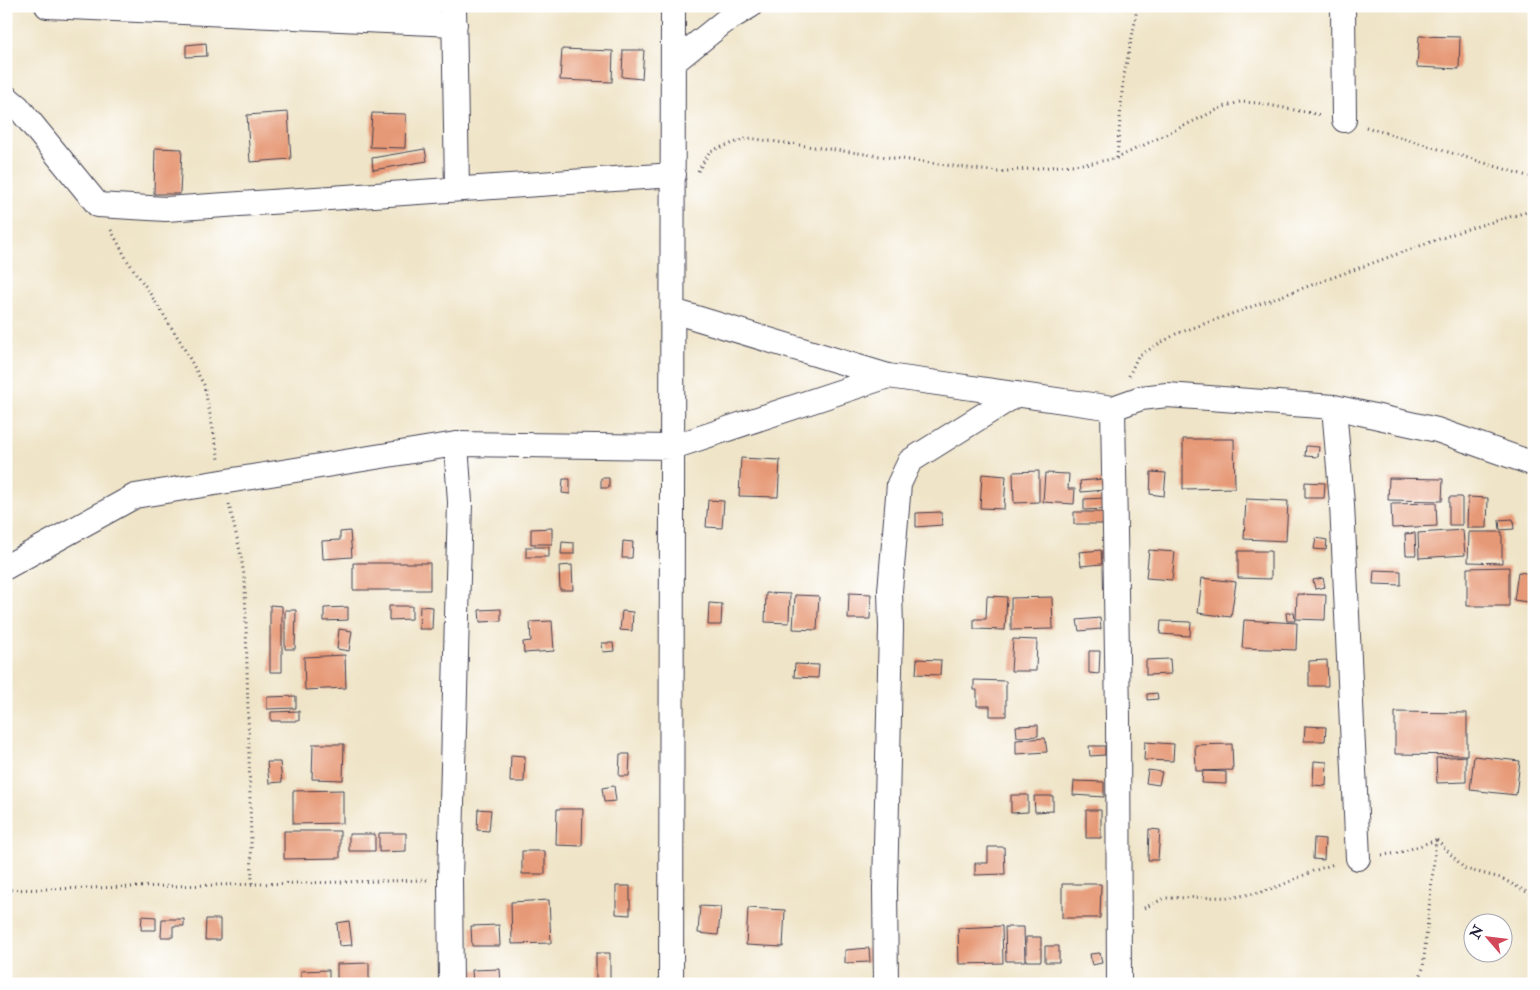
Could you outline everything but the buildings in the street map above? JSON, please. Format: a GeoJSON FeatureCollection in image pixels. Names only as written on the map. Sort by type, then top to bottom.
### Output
{"type":"FeatureCollection","features":[{"type":"Feature","properties":{"kind":"street"},"geometry":{"type":"LineString","coordinates":[[47,6],[455,15],[457,189]]}},
{"type":"Feature","properties":{"kind":"street"},"geometry":{"type":"LineString","coordinates":[[672,984],[673,311],[685,175],[673,63],[674,6]]}},
{"type":"Feature","properties":{"kind":"street"},"geometry":{"type":"LineString","coordinates":[[673,63],[725,21],[750,6]]}},
{"type":"Feature","properties":{"kind":"street"},"geometry":{"type":"LineString","coordinates":[[1343,6],[1344,120]]}},
{"type":"Feature","properties":{"kind":"street"},"geometry":{"type":"LineString","coordinates":[[6,97],[18,107],[98,205],[166,209],[685,175]]}},
{"type":"Feature","properties":{"kind":"street"},"geometry":{"type":"LineString","coordinates":[[673,311],[888,376],[1113,408],[1141,398],[1167,395],[1334,407],[1437,430],[1534,464]]}},
{"type":"Feature","properties":{"kind":"street"},"geometry":{"type":"LineString","coordinates":[[6,567],[135,496],[456,444],[673,447],[888,376]]}},
{"type":"Feature","properties":{"kind":"street"},"geometry":{"type":"LineString","coordinates":[[886,984],[885,889],[891,628],[890,591],[899,484],[910,461],[1018,394]]}},
{"type":"Feature","properties":{"kind":"street"},"geometry":{"type":"LineString","coordinates":[[1334,407],[1342,504],[1358,858]]}},
{"type":"Feature","properties":{"kind":"street"},"geometry":{"type":"LineString","coordinates":[[1113,408],[1118,716],[1119,984]]}},
{"type":"Feature","properties":{"kind":"street"},"geometry":{"type":"LineString","coordinates":[[451,984],[450,880],[460,512],[456,444]]}},
{"type":"Feature","properties":{"kind":"path"},"geometry":{"type":"LineString","coordinates":[[1117,158],[1123,80],[1137,6]]}},
{"type":"Feature","properties":{"kind":"path"},"geometry":{"type":"LineString","coordinates":[[685,175],[710,151],[748,138],[997,172],[1092,164],[1117,158],[1223,107],[1240,102],[1258,103],[1344,120],[1534,178]]}},
{"type":"Feature","properties":{"kind":"path"},"geometry":{"type":"LineString","coordinates":[[98,205],[127,260],[180,341],[204,385],[245,581],[252,884]]}},
{"type":"Feature","properties":{"kind":"path"},"geometry":{"type":"LineString","coordinates":[[1113,408],[1138,356],[1176,334],[1464,230],[1534,210]]}},
{"type":"Feature","properties":{"kind":"path"},"geometry":{"type":"LineString","coordinates":[[1418,984],[1423,968],[1436,840],[1465,869],[1501,878],[1534,896]]}},
{"type":"Feature","properties":{"kind":"path"},"geometry":{"type":"LineString","coordinates":[[1140,913],[1145,907],[1165,898],[1235,896],[1262,892],[1313,871]]}},
{"type":"Feature","properties":{"kind":"path"},"geometry":{"type":"LineString","coordinates":[[6,890],[450,880]]}}]}
